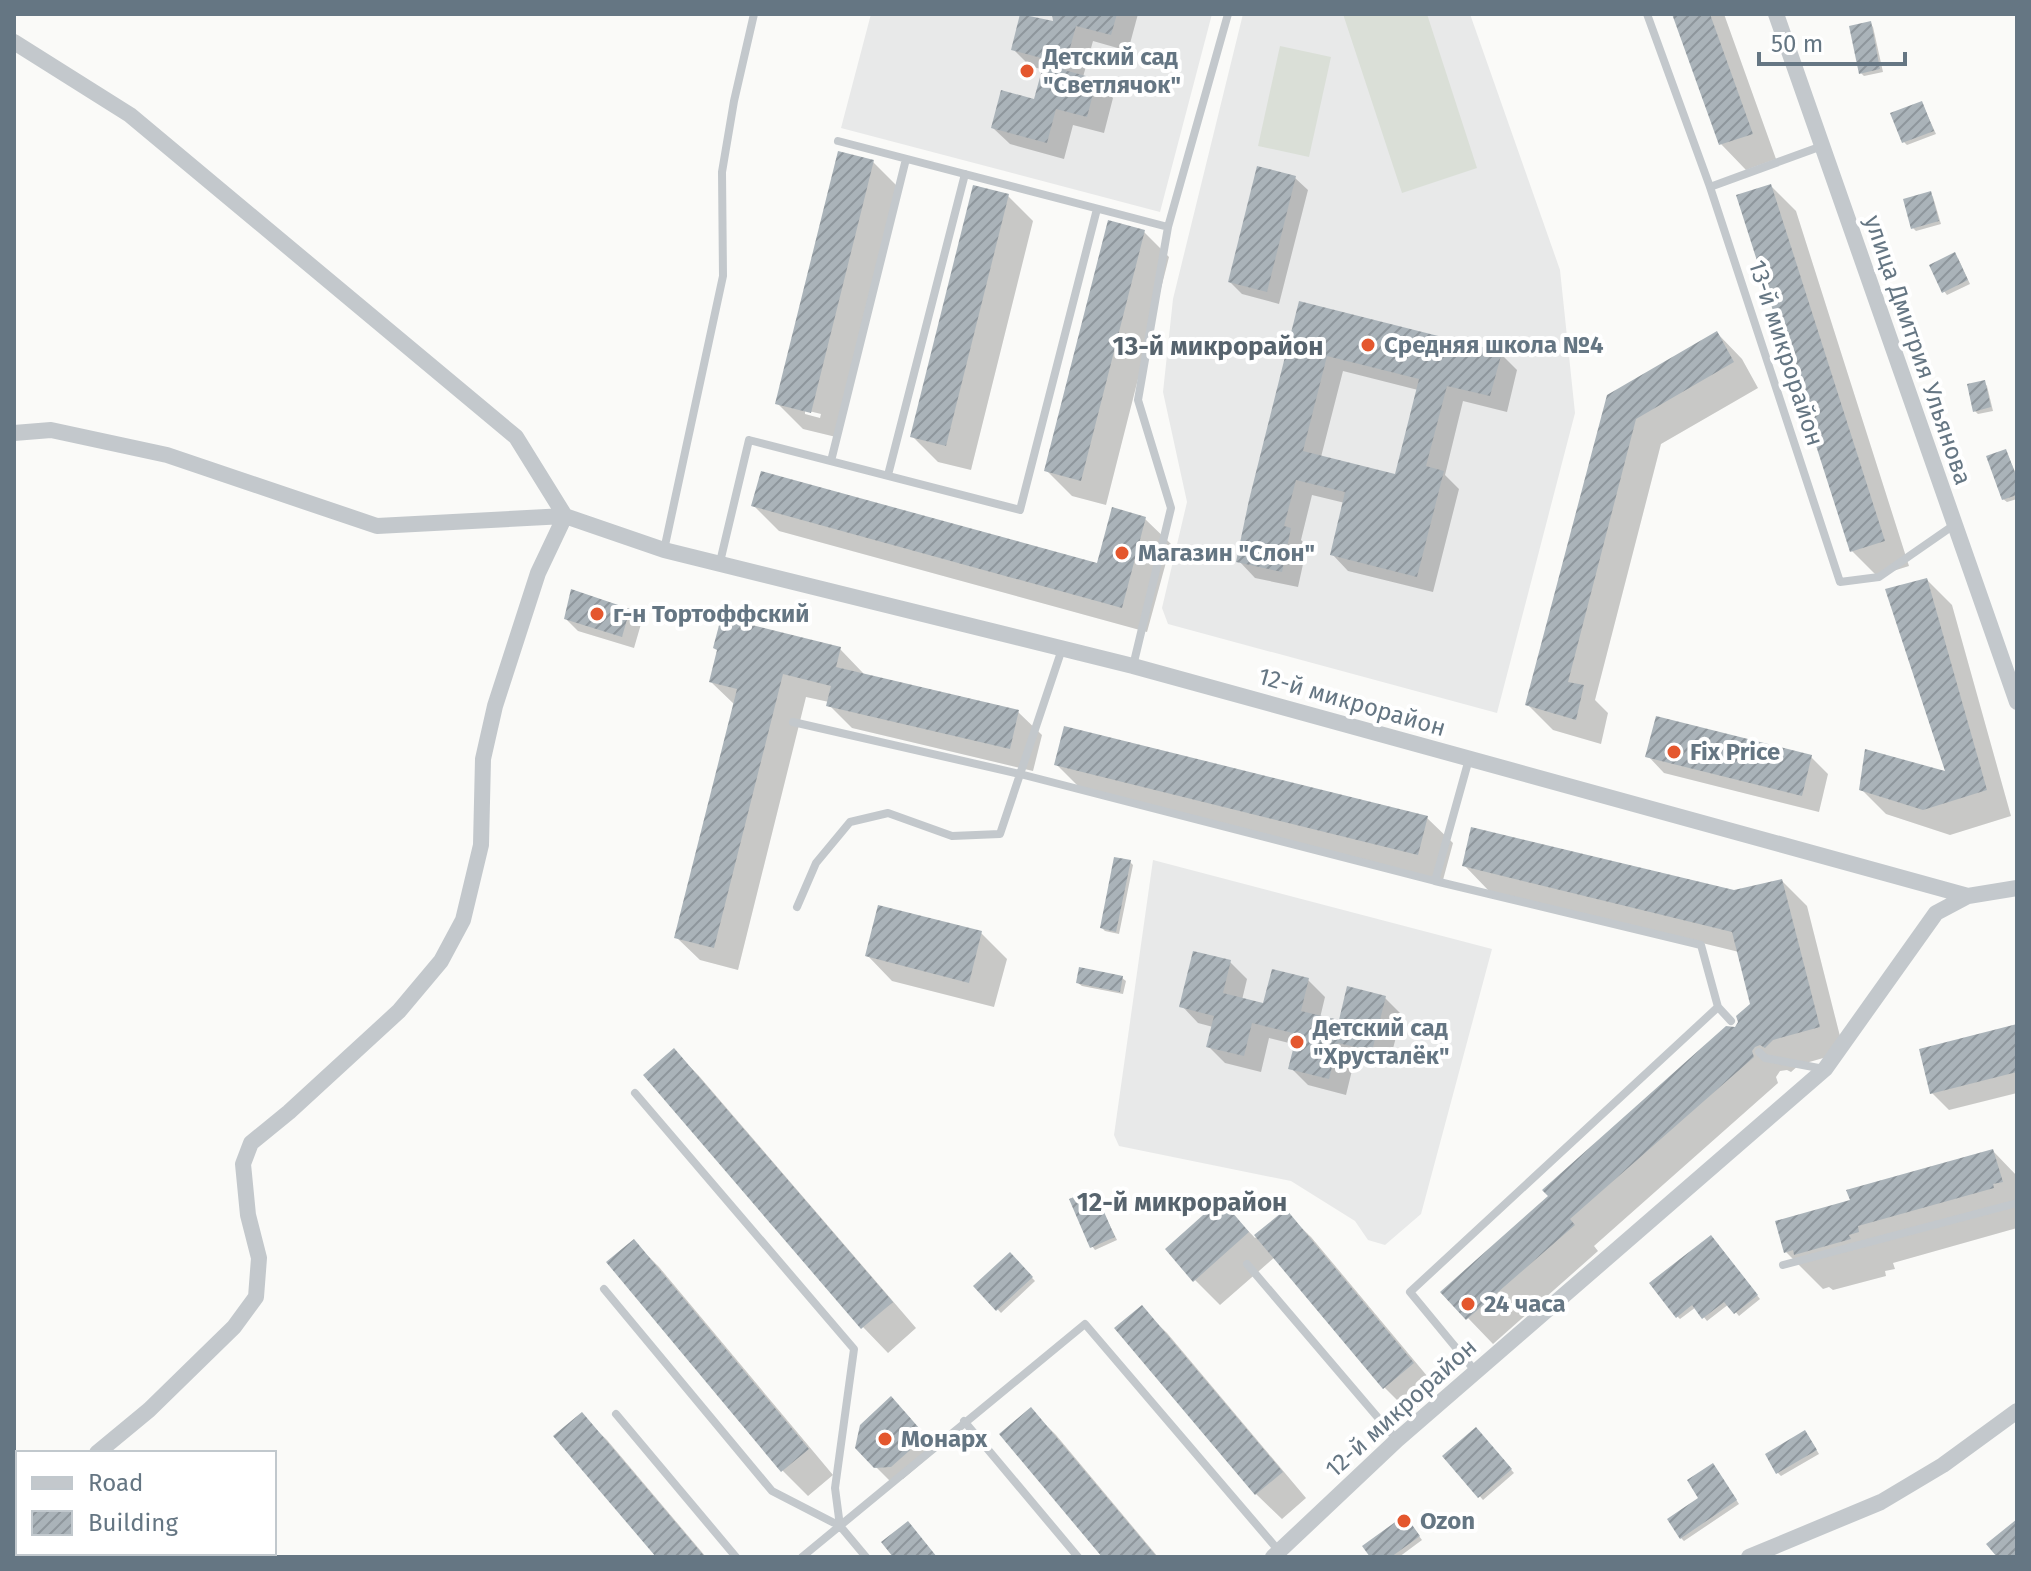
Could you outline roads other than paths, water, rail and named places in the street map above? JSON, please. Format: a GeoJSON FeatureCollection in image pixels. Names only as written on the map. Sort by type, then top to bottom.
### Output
{"type":"FeatureCollection","features":[{"type":"Feature","properties":{"kind":"street","name":"улица Дмитрия Ульянова"},"geometry":{"type":"LineString","coordinates":[[1776,14],[2017,702]]}},
{"type":"Feature","properties":{"kind":"street"},"geometry":{"type":"LineString","coordinates":[[14,42],[130,115],[516,437],[565,516]]}},
{"type":"Feature","properties":{"kind":"street"},"geometry":{"type":"LineString","coordinates":[[14,433],[51,430],[167,455],[377,526],[565,516]]}},
{"type":"Feature","properties":{"kind":"street","name":"12-й микрорайон"},"geometry":{"type":"LineString","coordinates":[[565,516],[664,550],[1133,666],[1968,896]]}},
{"type":"Feature","properties":{"kind":"street"},"geometry":{"type":"LineString","coordinates":[[99,1451],[149,1410],[224,1337],[256,1297],[259,1258],[248,1215],[243,1164],[251,1143],[399,1011],[441,961],[463,920],[481,845],[483,759],[495,706],[538,573],[565,516]]}},
{"type":"Feature","properties":{"kind":"street","name":"12-й микрорайон"},"geometry":{"type":"LineString","coordinates":[[1276,1554],[1397,1440],[1825,1069],[1936,913],[1968,896],[2017,888]]}},
{"type":"Feature","properties":{"kind":"street"},"geometry":{"type":"LineString","coordinates":[[1749,1557],[1881,1502],[1943,1465],[2017,1411]]}},
{"type":"Feature","properties":{"kind":"lane"},"geometry":{"type":"LineString","coordinates":[[664,550],[723,276],[722,172],[754,14]]}},
{"type":"Feature","properties":{"kind":"lane"},"geometry":{"type":"LineString","coordinates":[[1133,666],[1171,508],[1138,400],[1168,227],[1228,14]]}},
{"type":"Feature","properties":{"kind":"lane","name":"13-й микрорайон"},"geometry":{"type":"LineString","coordinates":[[1647,14],[1710,187],[1840,582],[1879,577],[1954,525]]}},
{"type":"Feature","properties":{"kind":"lane"},"geometry":{"type":"LineString","coordinates":[[838,141],[1168,227]]}},
{"type":"Feature","properties":{"kind":"lane"},"geometry":{"type":"LineString","coordinates":[[1710,187],[1822,146]]}},
{"type":"Feature","properties":{"kind":"lane"},"geometry":{"type":"LineString","coordinates":[[831,461],[906,159]]}},
{"type":"Feature","properties":{"kind":"lane"},"geometry":{"type":"LineString","coordinates":[[888,475],[965,174]]}},
{"type":"Feature","properties":{"kind":"lane"},"geometry":{"type":"LineString","coordinates":[[720,562],[749,440],[1020,510],[1097,209]]}},
{"type":"Feature","properties":{"kind":"lane"},"geometry":{"type":"LineString","coordinates":[[797,907],[816,863],[850,822],[888,813],[952,836],[1000,834],[1063,648]]}},
{"type":"Feature","properties":{"kind":"lane"},"geometry":{"type":"LineString","coordinates":[[793,722],[1020,774],[1435,881],[1701,945],[1718,1007],[1731,1021]]}},
{"type":"Feature","properties":{"kind":"lane"},"geometry":{"type":"LineString","coordinates":[[1435,881],[1469,759]]}},
{"type":"Feature","properties":{"kind":"lane"},"geometry":{"type":"LineString","coordinates":[[1476,1372],[1410,1292],[1718,1007]]}},
{"type":"Feature","properties":{"kind":"lane"},"geometry":{"type":"LineString","coordinates":[[1759,1052],[1765,1058],[1825,1069]]}},
{"type":"Feature","properties":{"kind":"lane"},"geometry":{"type":"LineString","coordinates":[[635,1093],[854,1349],[835,1488],[840,1526]]}},
{"type":"Feature","properties":{"kind":"lane"},"geometry":{"type":"LineString","coordinates":[[1783,1265],[2017,1203]]}},
{"type":"Feature","properties":{"kind":"lane"},"geometry":{"type":"LineString","coordinates":[[1247,1264],[1397,1440]]}},
{"type":"Feature","properties":{"kind":"lane"},"geometry":{"type":"LineString","coordinates":[[604,1289],[772,1491],[840,1526],[866,1557]]}},
{"type":"Feature","properties":{"kind":"lane"},"geometry":{"type":"LineString","coordinates":[[802,1557],[1085,1324],[1276,1554]]}},
{"type":"Feature","properties":{"kind":"lane"},"geometry":{"type":"LineString","coordinates":[[616,1414],[736,1557]]}},
{"type":"Feature","properties":{"kind":"lane"},"geometry":{"type":"LineString","coordinates":[[964,1421],[1078,1557]]}},
{"type":"Feature","properties":{"kind":"place","name":"Детский сад \"Светлячок\""},"geometry":{"type":"Point","coordinates":[1027,71]}},
{"type":"Feature","properties":{"kind":"place","name":"Средняя школа №4"},"geometry":{"type":"Point","coordinates":[1368,345]}},
{"type":"Feature","properties":{"kind":"place","name":"Магазин \"Слон\""},"geometry":{"type":"Point","coordinates":[1122,553]}},
{"type":"Feature","properties":{"kind":"place","name":"г-н Тортоффский"},"geometry":{"type":"Point","coordinates":[597,614]}},
{"type":"Feature","properties":{"kind":"place","name":"Fix Price"},"geometry":{"type":"Point","coordinates":[1674,752]}},
{"type":"Feature","properties":{"kind":"place","name":"Детский сад \"Хрусталёк\""},"geometry":{"type":"Point","coordinates":[1297,1042]}},
{"type":"Feature","properties":{"kind":"place","name":"24 часа"},"geometry":{"type":"Point","coordinates":[1468,1304]}},
{"type":"Feature","properties":{"kind":"place","name":"Монарх"},"geometry":{"type":"Point","coordinates":[885,1439]}},
{"type":"Feature","properties":{"kind":"place","name":"Ozon"},"geometry":{"type":"Point","coordinates":[1404,1521]}},
{"type":"Feature","properties":{"kind":"district","name":"13-й микрорайон"},"geometry":{"type":"Point","coordinates":[1218,346]}},
{"type":"Feature","properties":{"kind":"district","name":"12-й микрорайон"},"geometry":{"type":"Point","coordinates":[1182,1202]}}]}
